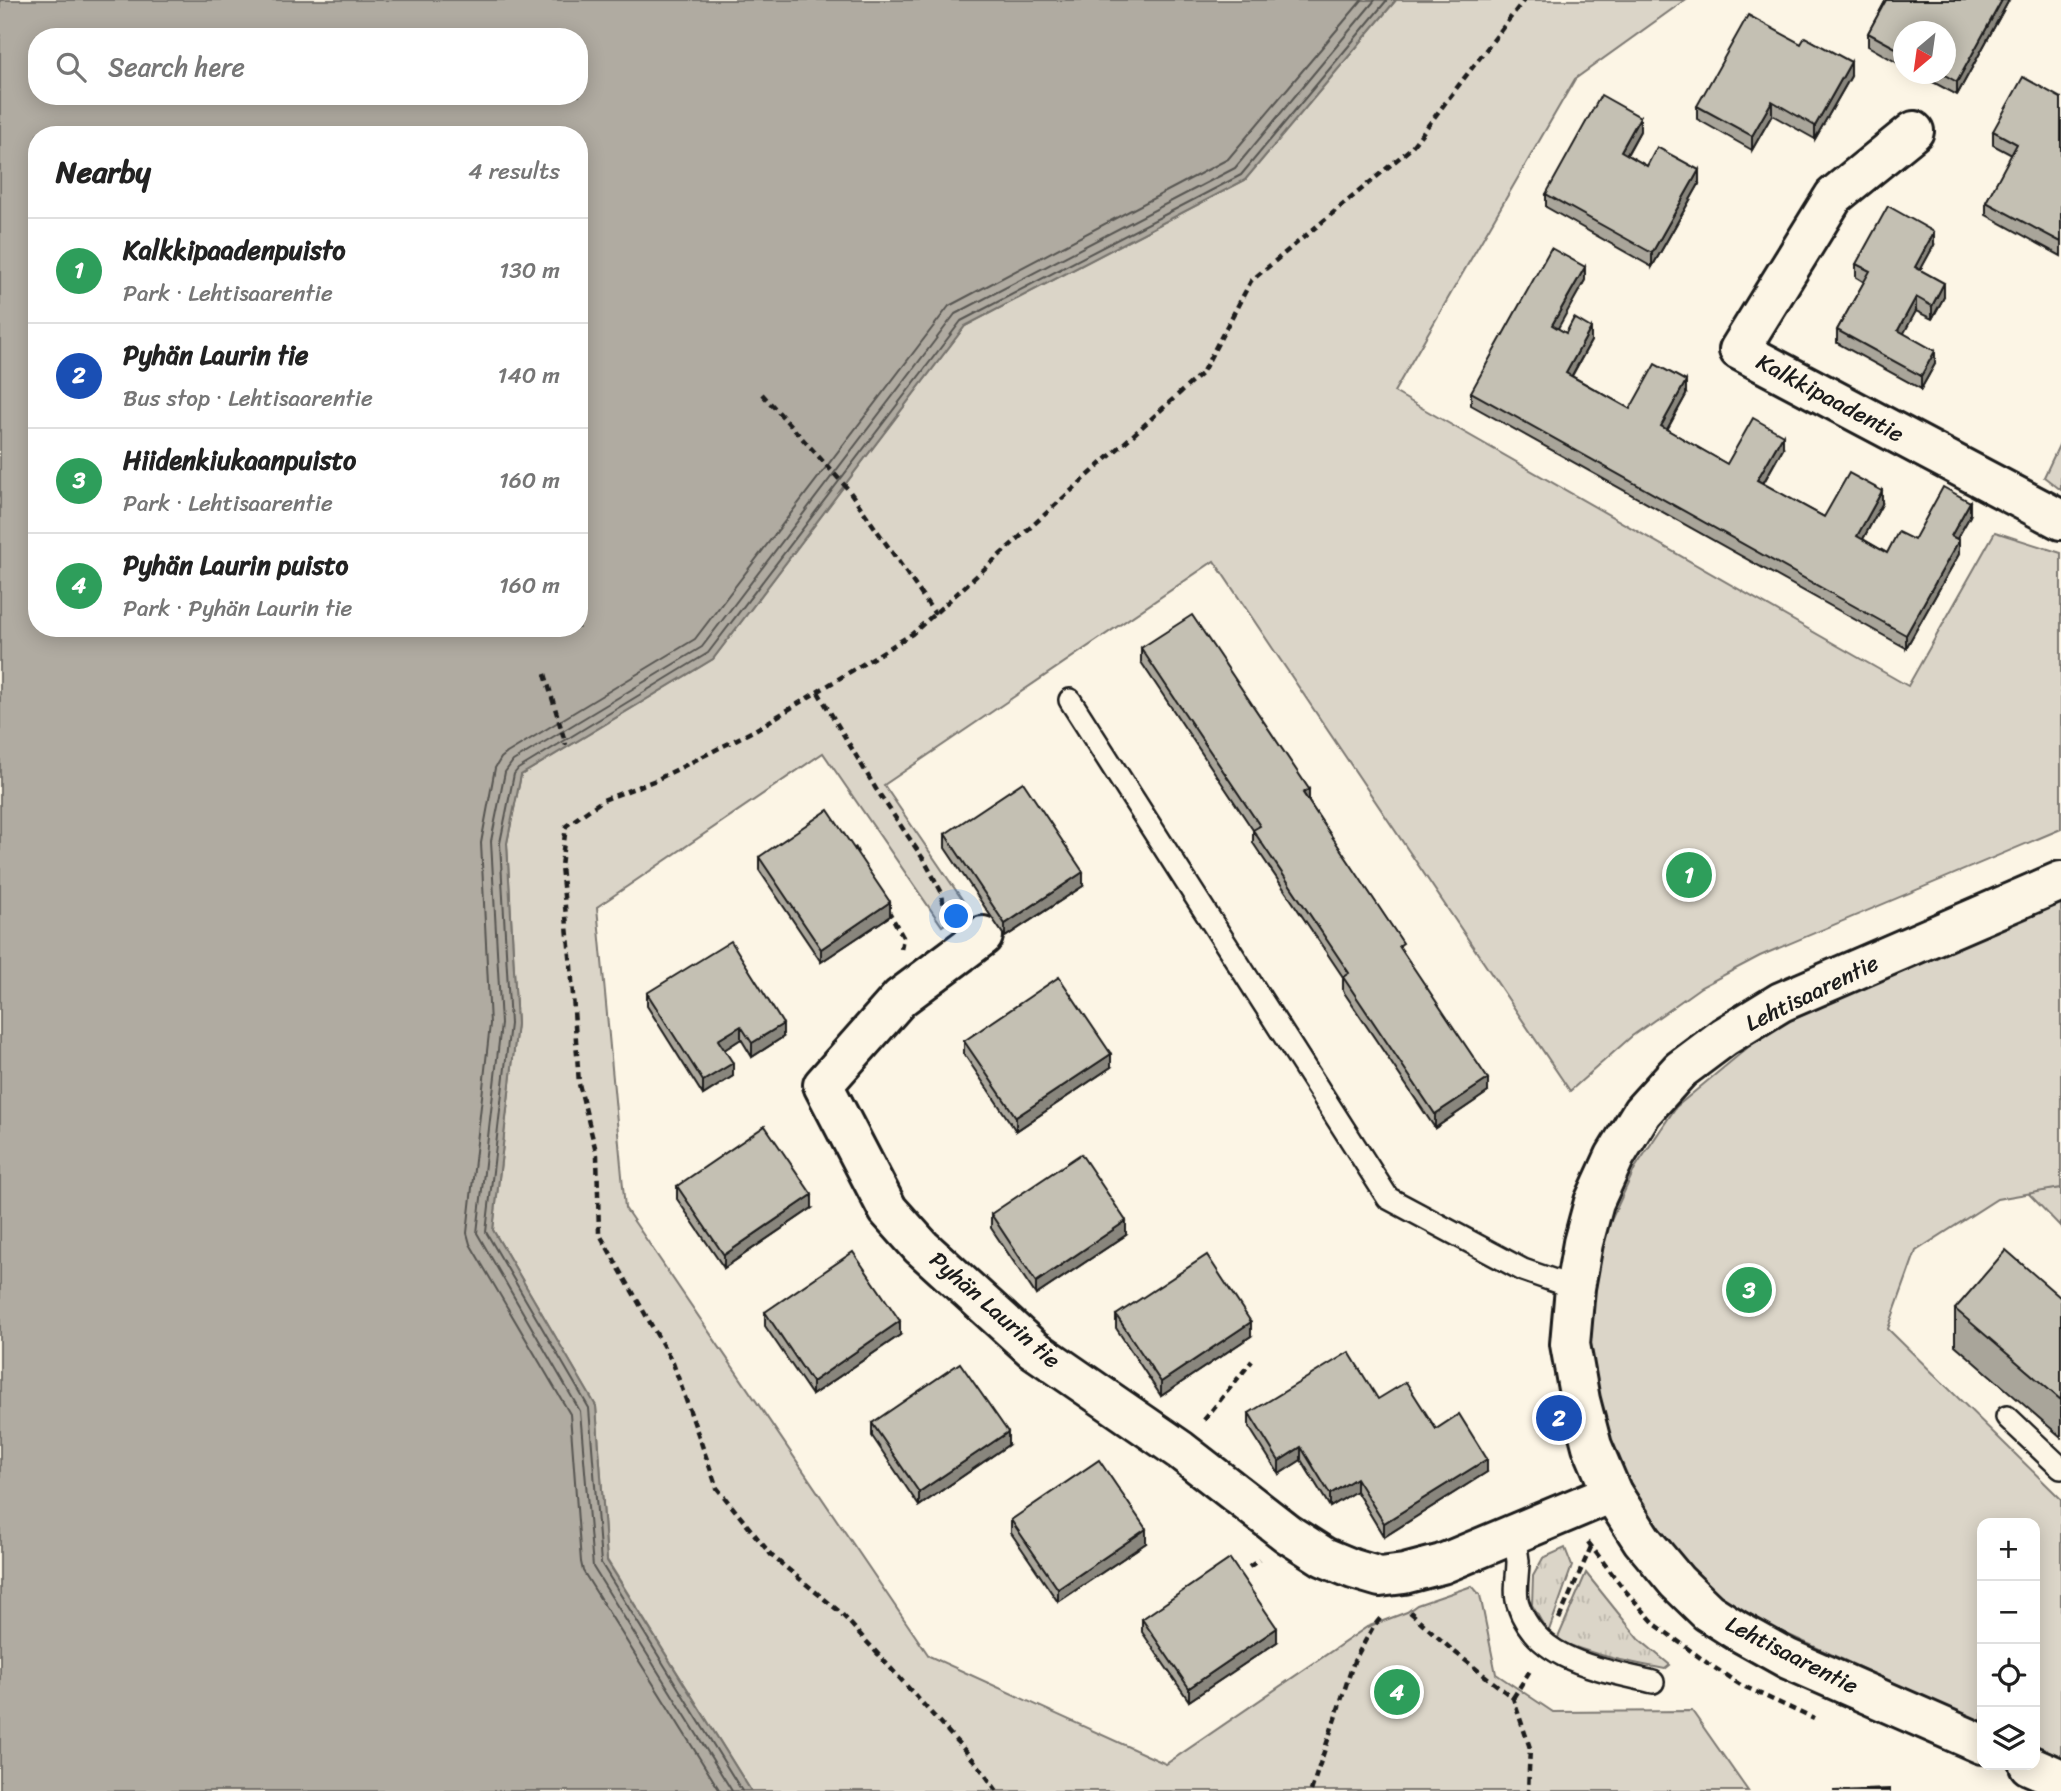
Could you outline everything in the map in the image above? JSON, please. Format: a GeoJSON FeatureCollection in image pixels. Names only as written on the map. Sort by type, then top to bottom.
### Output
{"type":"FeatureCollection","features":[{"type":"Feature","properties":{"kind":"street","name":"Kalkkipaadentie"},"geometry":{"type":"LineString","coordinates":[[1914,131],[1834,196],[1739,350],[2061,520]]}},
{"type":"Feature","properties":{"kind":"street","name":"Lehtisaarentie"},"geometry":{"type":"LineString","coordinates":[[1977,1742],[1788,1659],[1709,1612],[1676,1582],[1642,1540],[1612,1493],[1592,1447],[1570,1344],[1575,1289],[1583,1242],[1594,1202],[1615,1156],[1642,1112],[1680,1070],[1724,1037],[1781,1002],[2061,881]]}},
{"type":"Feature","properties":{"kind":"street","name":"Pyhän Laurin tie"},"geometry":{"type":"LineString","coordinates":[[984,936],[900,998],[822,1085],[888,1210],[921,1247],[1032,1348],[1180,1450],[1288,1534],[1324,1557],[1400,1587],[1442,1564],[1612,1493]]}},
{"type":"Feature","properties":{"kind":"street"},"geometry":{"type":"LineString","coordinates":[[2040,1770],[2061,1779]]}},
{"type":"Feature","properties":{"kind":"lane"},"geometry":{"type":"LineString","coordinates":[[1070,700],[1388,1198],[1523,1269],[1575,1289]]}},
{"type":"Feature","properties":{"kind":"lane"},"geometry":{"type":"LineString","coordinates":[[2007,1417],[2061,1468]]}},
{"type":"Feature","properties":{"kind":"lane"},"geometry":{"type":"LineString","coordinates":[[1514,1534],[1518,1558],[1517,1603],[1534,1635],[1545,1646],[1565,1657],[1653,1682]]}},
{"type":"Feature","properties":{"kind":"path"},"geometry":{"type":"LineString","coordinates":[[997,1791],[978,1765],[840,1612],[772,1556],[717,1488],[673,1363],[599,1233],[597,1155],[579,1084],[561,866],[566,826],[604,800],[656,780],[755,730],[912,634],[1202,373],[1251,281],[1410,149],[1524,0]]}},
{"type":"Feature","properties":{"kind":"path"},"geometry":{"type":"LineString","coordinates":[[762,394],[848,489],[935,614]]}},
{"type":"Feature","properties":{"kind":"path"},"geometry":{"type":"LineString","coordinates":[[545,674],[566,745]]}},
{"type":"Feature","properties":{"kind":"path"},"geometry":{"type":"LineString","coordinates":[[818,692],[876,789],[924,860],[942,893],[946,926]]}},
{"type":"Feature","properties":{"kind":"path"},"geometry":{"type":"LineString","coordinates":[[853,847],[866,869]]}},
{"type":"Feature","properties":{"kind":"path"},"geometry":{"type":"LineString","coordinates":[[884,903],[902,937]]}},
{"type":"Feature","properties":{"kind":"path"},"geometry":{"type":"LineString","coordinates":[[1180,1450],[1251,1361]]}},
{"type":"Feature","properties":{"kind":"path"},"geometry":{"type":"LineString","coordinates":[[1311,1791],[1354,1661],[1400,1587],[1451,1649],[1513,1698],[1530,1748],[1528,1791]]}},
{"type":"Feature","properties":{"kind":"green space"},"geometry":{"type":"Polygon","coordinates":[[[1396,0],[1685,0],[1575,79],[1394,392],[1908,686],[1995,532],[2061,553],[2061,829],[1760,956],[1701,987],[1632,1036],[1570,1091],[1214,561],[884,785],[968,908],[942,926],[823,753],[597,907],[625,1208],[929,1656],[1166,1764],[1367,1627],[1407,1612],[1417,1605],[1472,1586],[1480,1595],[1496,1674],[1553,1712],[1692,1711],[1748,1791],[751,1791],[607,1560],[596,1406],[493,1230],[517,1024],[507,843],[521,775],[713,659],[965,326],[1245,180],[1396,0]]]}},
{"type":"Feature","properties":{"kind":"green space"},"geometry":{"type":"Polygon","coordinates":[[[2061,441],[2061,490],[2044,477],[2061,441]]]}},
{"type":"Feature","properties":{"kind":"green space"},"geometry":{"type":"Polygon","coordinates":[[[2061,901],[2061,1188],[1997,1199],[1916,1251],[1888,1329],[2061,1499],[2061,1758],[2040,1748],[2040,1518],[1977,1518],[1977,1721],[1748,1615],[1703,1583],[1627,1488],[1605,1430],[1587,1350],[1603,1238],[1635,1168],[1676,1107],[1769,1030],[2061,901]]]}},
{"type":"Feature","properties":{"kind":"green space"},"geometry":{"type":"Polygon","coordinates":[[[2061,1188],[2061,1227],[2028,1193],[2061,1188]]]}},
{"type":"Feature","properties":{"kind":"green space"},"geometry":{"type":"Polygon","coordinates":[[[1565,1548],[1572,1566],[1548,1633],[1532,1605],[1533,1576],[1543,1558],[1565,1548]]]}},
{"type":"Feature","properties":{"kind":"green space"},"geometry":{"type":"Polygon","coordinates":[[[1586,1573],[1639,1639],[1670,1665],[1665,1669],[1624,1661],[1557,1640],[1586,1573]]]}},
{"type":"Feature","properties":{"kind":"water"},"geometry":{"type":"Polygon","coordinates":[[[0,0],[1396,0],[1245,180],[965,326],[713,659],[521,775],[507,843],[517,1024],[493,1230],[596,1406],[607,1561],[751,1791],[0,1791],[0,0]]]}},
{"type":"Feature","properties":{"kind":"building"},"geometry":{"type":"Polygon","coordinates":[[[1886,0],[2002,0],[1957,82],[1956,21],[1893,21],[1893,47],[1868,33],[1886,0]]]}},
{"type":"Feature","properties":{"kind":"building"},"geometry":{"type":"Polygon","coordinates":[[[1748,15],[1801,44],[1805,37],[1851,62],[1815,126],[1772,101],[1752,136],[1697,106],[1748,15]]]}},
{"type":"Feature","properties":{"kind":"building"},"geometry":{"type":"Polygon","coordinates":[[[2023,77],[2061,98],[2061,242],[1986,202],[2017,144],[1993,131],[2023,77]]]}},
{"type":"Feature","properties":{"kind":"building"},"geometry":{"type":"Polygon","coordinates":[[[1601,95],[1640,117],[1621,151],[1647,166],[1657,147],[1699,170],[1652,253],[1546,194],[1601,95]]]}},
{"type":"Feature","properties":{"kind":"building"},"geometry":{"type":"Polygon","coordinates":[[[1888,206],[1934,232],[1915,267],[1944,283],[1932,306],[1916,297],[1898,330],[1935,351],[1921,376],[1837,330],[1870,271],[1856,264],[1888,206]]]}},
{"type":"Feature","properties":{"kind":"building"},"geometry":{"type":"Polygon","coordinates":[[[1551,248],[1585,267],[1552,325],[1566,333],[1574,318],[1591,328],[1566,373],[1630,409],[1655,364],[1686,381],[1661,426],[1727,464],[1753,418],[1783,435],[1757,480],[1824,517],[1849,473],[1882,491],[1857,536],[1887,553],[1898,532],[1914,540],[1943,487],[1970,502],[1951,536],[1959,540],[1906,635],[1471,392],[1551,248]]]}},
{"type":"Feature","properties":{"kind":"building"},"geometry":{"type":"Polygon","coordinates":[[[1192,615],[1309,789],[1303,793],[1403,943],[1399,946],[1488,1079],[1435,1114],[1343,977],[1349,973],[1253,830],[1260,826],[1141,648],[1192,615]]]}},
{"type":"Feature","properties":{"kind":"building"},"geometry":{"type":"Polygon","coordinates":[[[1023,782],[1083,872],[1005,924],[945,834],[1023,782]]]}},
{"type":"Feature","properties":{"kind":"building"},"geometry":{"type":"Polygon","coordinates":[[[828,810],[890,902],[821,949],[759,857],[828,810]]]}},
{"type":"Feature","properties":{"kind":"building"},"geometry":{"type":"Polygon","coordinates":[[[731,941],[783,1024],[752,1043],[741,1026],[718,1040],[733,1063],[703,1081],[647,993],[731,941]]]}},
{"type":"Feature","properties":{"kind":"building"},"geometry":{"type":"Polygon","coordinates":[[[1059,977],[1111,1054],[1016,1117],[964,1041],[1059,977]]]}},
{"type":"Feature","properties":{"kind":"building"},"geometry":{"type":"Polygon","coordinates":[[[765,1126],[812,1195],[724,1255],[677,1186],[765,1126]]]}},
{"type":"Feature","properties":{"kind":"building"},"geometry":{"type":"Polygon","coordinates":[[[1081,1154],[1126,1221],[1036,1282],[991,1214],[1081,1154]]]}},
{"type":"Feature","properties":{"kind":"building"},"geometry":{"type":"Polygon","coordinates":[[[2006,1250],[2061,1298],[2061,1400],[1955,1309],[2006,1250]]]}},
{"type":"Feature","properties":{"kind":"building"},"geometry":{"type":"Polygon","coordinates":[[[853,1252],[900,1321],[812,1382],[765,1312],[853,1252]]]}},
{"type":"Feature","properties":{"kind":"building"},"geometry":{"type":"Polygon","coordinates":[[[1207,1255],[1251,1322],[1161,1382],[1116,1315],[1207,1255]]]}},
{"type":"Feature","properties":{"kind":"building"},"geometry":{"type":"Polygon","coordinates":[[[1349,1352],[1378,1399],[1406,1382],[1436,1429],[1459,1414],[1487,1459],[1384,1523],[1356,1478],[1330,1494],[1301,1447],[1279,1461],[1249,1413],[1349,1352]]]}},
{"type":"Feature","properties":{"kind":"building"},"geometry":{"type":"Polygon","coordinates":[[[960,1363],[1008,1432],[919,1492],[872,1423],[960,1363]]]}},
{"type":"Feature","properties":{"kind":"building"},"geometry":{"type":"Polygon","coordinates":[[[1099,1460],[1146,1529],[1058,1589],[1011,1520],[1099,1460]]]}},
{"type":"Feature","properties":{"kind":"building"},"geometry":{"type":"Polygon","coordinates":[[[1230,1559],[1277,1628],[1189,1688],[1142,1619],[1230,1559]]]}},
{"type":"Feature","properties":{"kind":"building"},"geometry":{"type":"Polygon","coordinates":[[[1890,1789],[1890,1791],[1833,1791],[1890,1789]]]}},
{"type":"Feature","properties":{"kind":"place","name":"Kalkkipaadenpuisto"},"geometry":{"type":"Point","coordinates":[1689,875]}},
{"type":"Feature","properties":{"kind":"place","name":"Hiidenkiukaanpuisto"},"geometry":{"type":"Point","coordinates":[1749,1290]}},
{"type":"Feature","properties":{"kind":"place","name":"Pyhän Laurin tie"},"geometry":{"type":"Point","coordinates":[1559,1418]}},
{"type":"Feature","properties":{"kind":"place","name":"Pyhän Laurin puisto"},"geometry":{"type":"Point","coordinates":[1397,1692]}}]}
